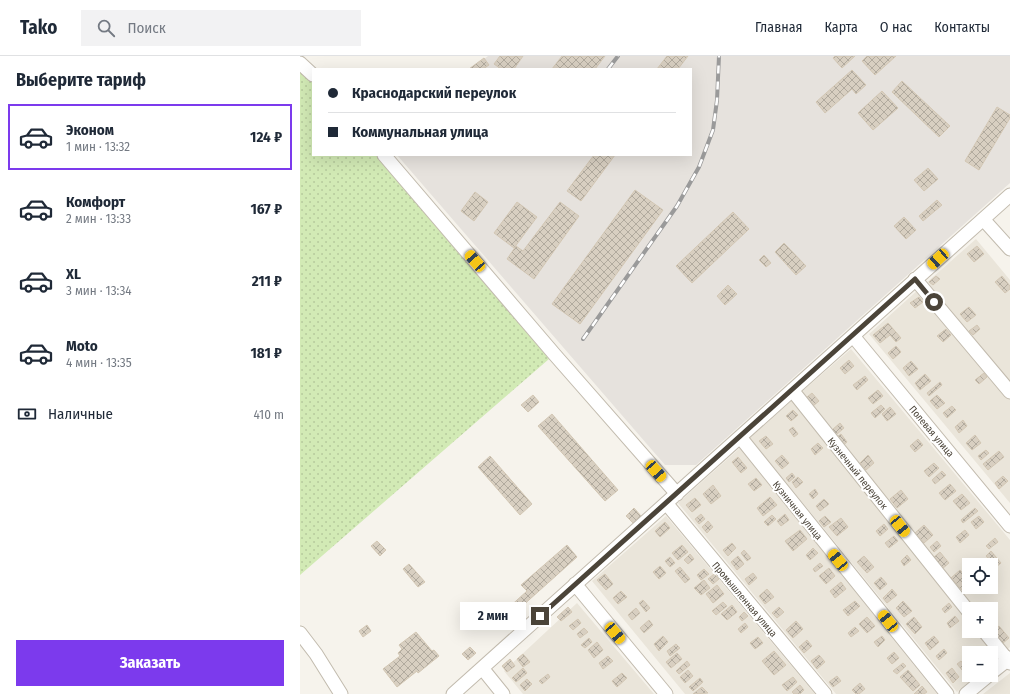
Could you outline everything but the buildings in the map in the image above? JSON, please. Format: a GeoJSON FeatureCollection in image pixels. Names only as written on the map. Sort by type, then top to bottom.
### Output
{"type":"FeatureCollection","features":[{"type":"Feature","properties":{"kind":"street"},"geometry":{"type":"LineString","coordinates":[[300,63],[312,73]]}},
{"type":"Feature","properties":{"kind":"street"},"geometry":{"type":"LineString","coordinates":[[385,156],[550,349],[677,494]]}},
{"type":"Feature","properties":{"kind":"street"},"geometry":{"type":"LineString","coordinates":[[453,694],[1010,195]]}},
{"type":"Feature","properties":{"kind":"street"},"geometry":{"type":"LineString","coordinates":[[983,219],[1010,249]]}},
{"type":"Feature","properties":{"kind":"street"},"geometry":{"type":"LineString","coordinates":[[915,279],[1010,392]]}},
{"type":"Feature","properties":{"kind":"street","name":"Полевая улица"},"geometry":{"type":"LineString","coordinates":[[853,336],[1010,526]]}},
{"type":"Feature","properties":{"kind":"street","name":"Кузнечный переулок"},"geometry":{"type":"LineString","coordinates":[[792,390],[962,603]]}},
{"type":"Feature","properties":{"kind":"street","name":"Кузничная улица"},"geometry":{"type":"LineString","coordinates":[[740,437],[947,694]]}},
{"type":"Feature","properties":{"kind":"street","name":"Промышленная улица"},"geometry":{"type":"LineString","coordinates":[[666,503],[824,694]]}},
{"type":"Feature","properties":{"kind":"street"},"geometry":{"type":"LineString","coordinates":[[575,584],[666,694]]}},
{"type":"Feature","properties":{"kind":"street"},"geometry":{"type":"LineString","coordinates":[[300,633],[316,654],[341,694]]}},
{"type":"Feature","properties":{"kind":"street"},"geometry":{"type":"LineString","coordinates":[[990,638],[1009,660],[998,668]]}},
{"type":"Feature","properties":{"kind":"street"},"geometry":{"type":"LineString","coordinates":[[482,668],[503,694]]}},
{"type":"Feature","properties":{"kind":"street"},"geometry":{"type":"LineString","coordinates":[[966,694],[980,682]]}},
{"type":"Feature","properties":{"kind":"shaded area"},"geometry":{"type":"Polygon","coordinates":[[[488,56],[1010,56],[1010,183],[696,465],[665,465],[398,156],[692,156],[692,68],[472,68],[488,56]]]}},
{"type":"Feature","properties":{"kind":"shaded area"},"geometry":{"type":"Polygon","coordinates":[[[976,239],[1010,280],[1010,386],[925,284],[976,239]]]}},
{"type":"Feature","properties":{"kind":"shaded area"},"geometry":{"type":"Polygon","coordinates":[[[919,289],[1010,400],[1010,503],[869,334],[919,289]]]}},
{"type":"Feature","properties":{"kind":"shaded area"},"geometry":{"type":"Polygon","coordinates":[[[851,349],[1010,540],[1010,647],[1006,651],[996,638],[998,638],[998,602],[967,602],[799,394],[851,349]]]}},
{"type":"Feature","properties":{"kind":"shaded area"},"geometry":{"type":"Polygon","coordinates":[[[792,400],[962,613],[962,638],[982,638],[988,646],[962,646],[962,682],[969,682],[957,692],[750,438],[792,400]]]}},
{"type":"Feature","properties":{"kind":"shaded area"},"geometry":{"type":"Polygon","coordinates":[[[740,448],[937,694],[836,694],[678,503],[740,448]]]}},
{"type":"Feature","properties":{"kind":"shaded area"},"geometry":{"type":"Polygon","coordinates":[[[666,516],[815,694],[685,694],[592,581],[666,516]]]}},
{"type":"Feature","properties":{"kind":"shaded area"},"geometry":{"type":"Polygon","coordinates":[[[577,603],[654,694],[523,694],[504,671],[577,603]]]}},
{"type":"Feature","properties":{"kind":"shaded area"},"geometry":{"type":"Polygon","coordinates":[[[1010,673],[1010,694],[983,694],[1010,673]]]}},
{"type":"Feature","properties":{"kind":"green space"},"geometry":{"type":"Polygon","coordinates":[[[300,63],[312,74],[312,156],[385,156],[549,359],[300,575],[300,63]]]}},
{"type":"Feature","properties":{"kind":"railway"},"geometry":{"type":"LineString","coordinates":[[609,68],[618,56]]}},
{"type":"Feature","properties":{"kind":"railway"},"geometry":{"type":"LineString","coordinates":[[583,339],[677,206],[699,167],[713,130],[717,100],[719,56]]}},
{"type":"Feature","properties":{"kind":"route"},"geometry":{"type":"LineString","coordinates":[[540,616],[915,279],[934,302]]}}]}
